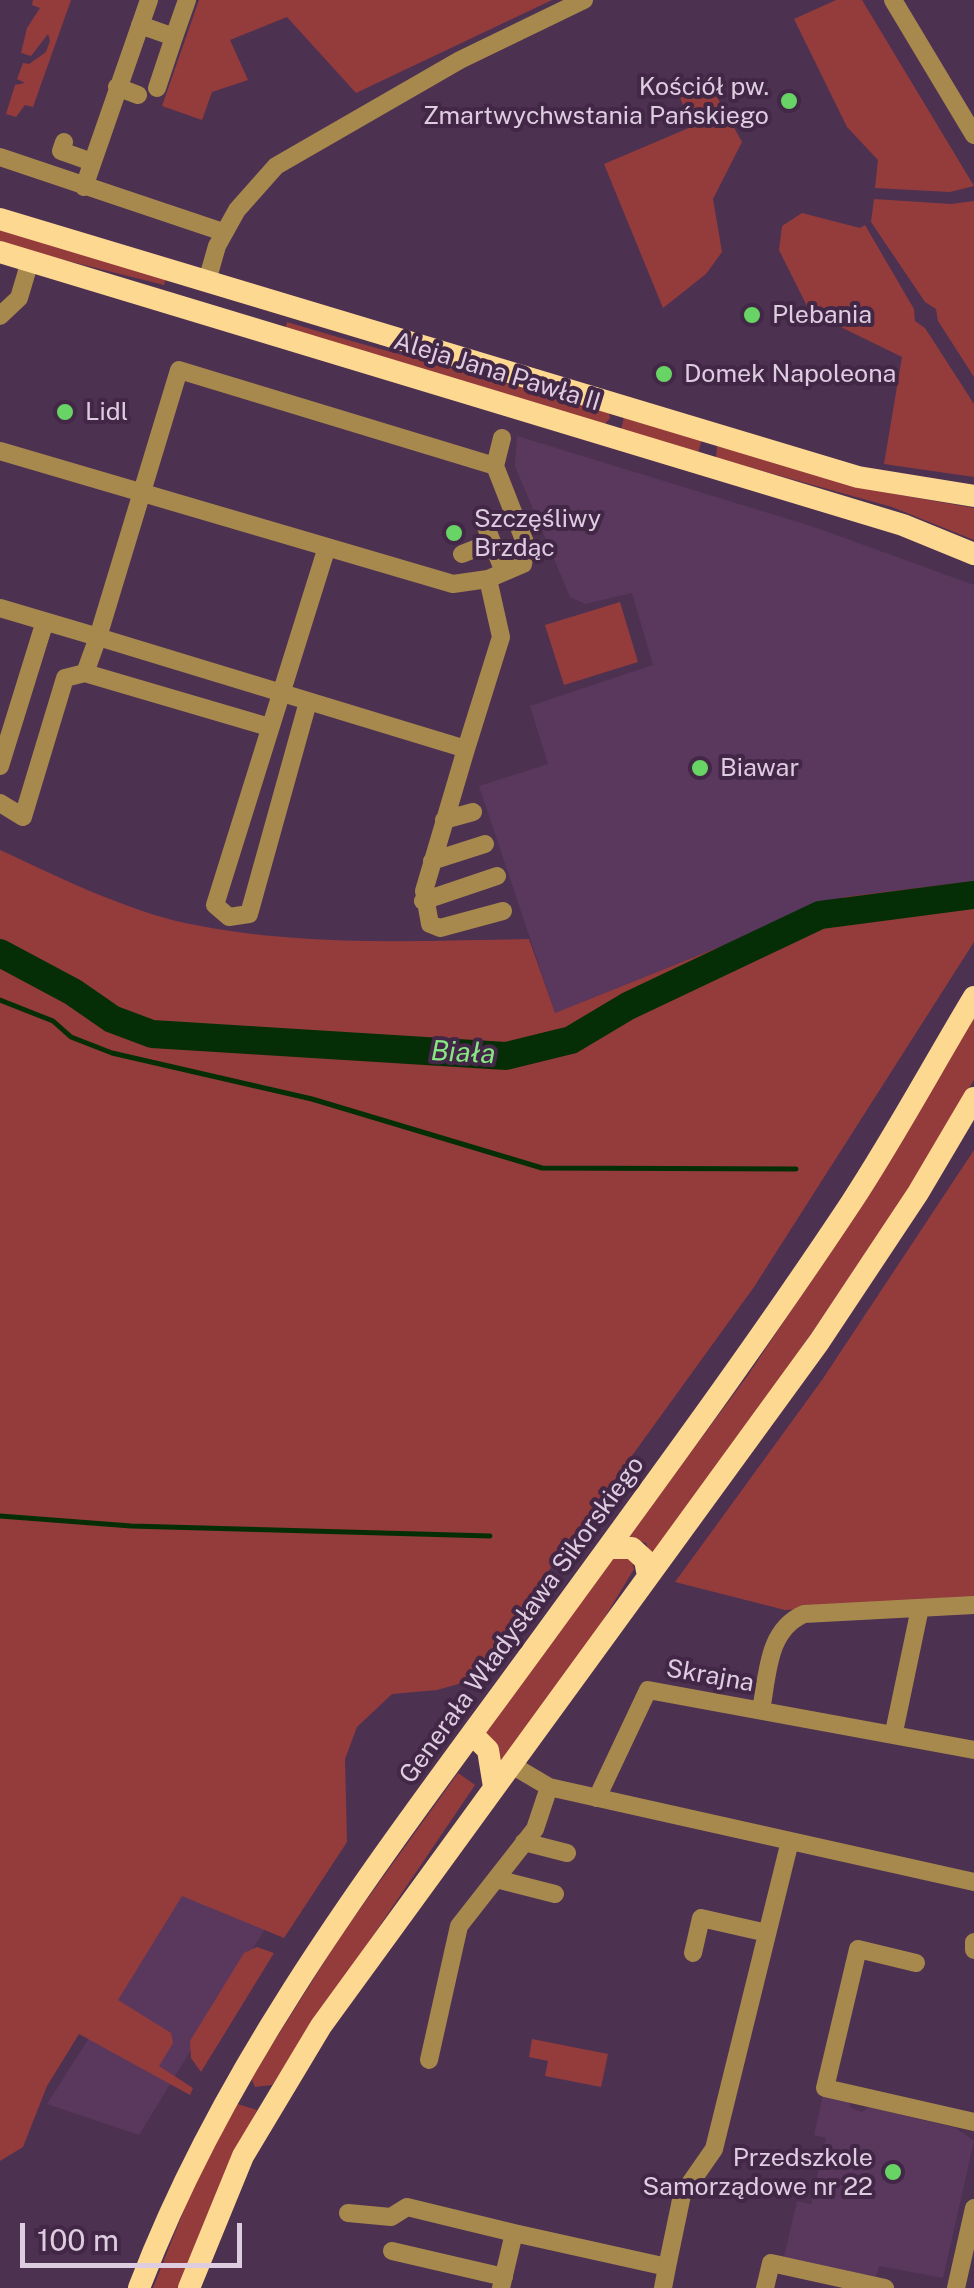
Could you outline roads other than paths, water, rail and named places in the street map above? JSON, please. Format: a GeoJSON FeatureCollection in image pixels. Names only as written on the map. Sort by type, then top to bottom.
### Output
{"type":"FeatureCollection","features":[{"type":"Feature","properties":{"kind":"main road","name":"Aleja Jana Pawła II"},"geometry":{"type":"LineString","coordinates":[[0,219],[858,476],[974,496]]}},
{"type":"Feature","properties":{"kind":"main road","name":"Aleja Jana Pawła II"},"geometry":{"type":"LineString","coordinates":[[0,252],[903,524],[974,554]]}},
{"type":"Feature","properties":{"kind":"main road"},"geometry":{"type":"LineString","coordinates":[[196,310],[206,281]]}},
{"type":"Feature","properties":{"kind":"main road"},"geometry":{"type":"LineString","coordinates":[[275,335],[284,305]]}},
{"type":"Feature","properties":{"kind":"main road","name":"Generała Władysława Sikorskiego"},"geometry":{"type":"LineString","coordinates":[[139,2288],[168,2216],[229,2092],[315,1956],[753,1348],[854,1199],[974,997]]}},
{"type":"Feature","properties":{"kind":"main road"},"geometry":{"type":"LineString","coordinates":[[189,2288],[217,2213],[275,2097],[356,1976],[819,1342],[918,1193],[974,1098]]}},
{"type":"Feature","properties":{"kind":"main road"},"geometry":{"type":"LineString","coordinates":[[608,1548],[632,1548],[644,1560],[648,1576]]}},
{"type":"Feature","properties":{"kind":"main road"},"geometry":{"type":"LineString","coordinates":[[472,1734],[488,1750],[494,1786]]}},
{"type":"Feature","properties":{"kind":"main road"},"geometry":{"type":"LineString","coordinates":[[229,2092],[252,2100],[275,2097]]}},
{"type":"Feature","properties":{"kind":"street"},"geometry":{"type":"LineString","coordinates":[[84,187],[148,0]]}},
{"type":"Feature","properties":{"kind":"street"},"geometry":{"type":"LineString","coordinates":[[157,88],[187,0]]}},
{"type":"Feature","properties":{"kind":"street"},"geometry":{"type":"LineString","coordinates":[[206,281],[224,232],[253,189],[296,152],[460,60],[584,0]]}},
{"type":"Feature","properties":{"kind":"street"},"geometry":{"type":"LineString","coordinates":[[893,0],[974,135]]}},
{"type":"Feature","properties":{"kind":"street"},"geometry":{"type":"LineString","coordinates":[[140,25],[174,37]]}},
{"type":"Feature","properties":{"kind":"street"},"geometry":{"type":"LineString","coordinates":[[117,88],[138,94]]}},
{"type":"Feature","properties":{"kind":"street"},"geometry":{"type":"LineString","coordinates":[[64,142],[61,152],[92,162]]}},
{"type":"Feature","properties":{"kind":"street"},"geometry":{"type":"LineString","coordinates":[[0,157],[224,232]]}},
{"type":"Feature","properties":{"kind":"street"},"geometry":{"type":"LineString","coordinates":[[0,316],[19,298],[30,261]]}},
{"type":"Feature","properties":{"kind":"street"},"geometry":{"type":"LineString","coordinates":[[85,673],[179,370],[495,466]]}},
{"type":"Feature","properties":{"kind":"street"},"geometry":{"type":"LineString","coordinates":[[0,451],[453,584],[496,575],[523,564],[526,545],[495,466],[502,438]]}},
{"type":"Feature","properties":{"kind":"street"},"geometry":{"type":"LineString","coordinates":[[482,517],[492,542],[502,637],[423,900],[430,924],[440,928],[503,911]]}},
{"type":"Feature","properties":{"kind":"street"},"geometry":{"type":"LineString","coordinates":[[462,554],[492,542]]}},
{"type":"Feature","properties":{"kind":"street"},"geometry":{"type":"LineString","coordinates":[[308,702],[248,914],[229,917],[216,904],[278,693],[327,547]]}},
{"type":"Feature","properties":{"kind":"street"},"geometry":{"type":"LineString","coordinates":[[0,608],[466,750]]}},
{"type":"Feature","properties":{"kind":"street"},"geometry":{"type":"LineString","coordinates":[[0,766],[45,621]]}},
{"type":"Feature","properties":{"kind":"street"},"geometry":{"type":"LineString","coordinates":[[0,803],[23,817],[65,678],[85,673],[269,727]]}},
{"type":"Feature","properties":{"kind":"street"},"geometry":{"type":"LineString","coordinates":[[444,820],[473,812]]}},
{"type":"Feature","properties":{"kind":"street"},"geometry":{"type":"LineString","coordinates":[[237,838],[268,846]]}},
{"type":"Feature","properties":{"kind":"street"},"geometry":{"type":"LineString","coordinates":[[432,861],[486,844]]}},
{"type":"Feature","properties":{"kind":"street"},"geometry":{"type":"LineString","coordinates":[[423,900],[497,876]]}},
{"type":"Feature","properties":{"kind":"street"},"geometry":{"type":"LineString","coordinates":[[761,1710],[776,1640],[785,1622],[804,1614],[974,1605]]}},
{"type":"Feature","properties":{"kind":"street"},"geometry":{"type":"LineString","coordinates":[[894,1732],[920,1608]]}},
{"type":"Feature","properties":{"kind":"street","name":"Skrajna"},"geometry":{"type":"LineString","coordinates":[[597,1798],[648,1690],[894,1732],[974,1750]]}},
{"type":"Feature","properties":{"kind":"street"},"geometry":{"type":"LineString","coordinates":[[510,1764],[549,1787],[974,1882]]}},
{"type":"Feature","properties":{"kind":"street"},"geometry":{"type":"LineString","coordinates":[[429,2060],[459,1926],[524,1842],[544,1808],[549,1787]]}},
{"type":"Feature","properties":{"kind":"street"},"geometry":{"type":"LineString","coordinates":[[663,2288],[682,2195],[714,2149],[790,1841]]}},
{"type":"Feature","properties":{"kind":"street"},"geometry":{"type":"LineString","coordinates":[[524,1842],[567,1853]]}},
{"type":"Feature","properties":{"kind":"street"},"geometry":{"type":"LineString","coordinates":[[496,1878],[555,1894]]}},
{"type":"Feature","properties":{"kind":"street"},"geometry":{"type":"LineString","coordinates":[[693,1953],[700,1918],[767,1933]]}},
{"type":"Feature","properties":{"kind":"street"},"geometry":{"type":"LineString","coordinates":[[974,1942],[974,1950]]}},
{"type":"Feature","properties":{"kind":"street"},"geometry":{"type":"LineString","coordinates":[[916,1963],[858,1949],[826,2088],[974,2122]]}},
{"type":"Feature","properties":{"kind":"street"},"geometry":{"type":"LineString","coordinates":[[348,2214],[391,2217],[407,2207],[667,2267]]}},
{"type":"Feature","properties":{"kind":"street"},"geometry":{"type":"LineString","coordinates":[[956,2288],[974,2208]]}},
{"type":"Feature","properties":{"kind":"street"},"geometry":{"type":"LineString","coordinates":[[392,2251],[503,2282],[514,2232]]}},
{"type":"Feature","properties":{"kind":"street"},"geometry":{"type":"LineString","coordinates":[[766,2288],[771,2263],[885,2288]]}},
{"type":"Feature","properties":{"kind":"waterway","name":"Biała"},"geometry":{"type":"LineString","coordinates":[[0,953],[73,992],[112,1019],[152,1034],[506,1056],[571,1040],[628,1006],[820,915],[974,895]]}},
{"type":"Feature","properties":{"kind":"waterway"},"geometry":{"type":"LineString","coordinates":[[0,1000],[53,1021],[71,1037],[112,1053],[312,1099],[542,1168],[796,1169]]}},
{"type":"Feature","properties":{"kind":"waterway"},"geometry":{"type":"LineString","coordinates":[[0,1516],[131,1526],[490,1536]]}},
{"type":"Feature","properties":{"kind":"place","name":"Kościół pw. Zmartwychwstania Pańskiego"},"geometry":{"type":"Point","coordinates":[789,101]}},
{"type":"Feature","properties":{"kind":"place","name":"Plebania"},"geometry":{"type":"Point","coordinates":[752,315]}},
{"type":"Feature","properties":{"kind":"place","name":"Domek Napoleona"},"geometry":{"type":"Point","coordinates":[664,374]}},
{"type":"Feature","properties":{"kind":"place","name":"Lidl"},"geometry":{"type":"Point","coordinates":[65,412]}},
{"type":"Feature","properties":{"kind":"place","name":"Szczęśliwy Brzdąc"},"geometry":{"type":"Point","coordinates":[454,533]}},
{"type":"Feature","properties":{"kind":"place","name":"Biawar"},"geometry":{"type":"Point","coordinates":[700,768]}},
{"type":"Feature","properties":{"kind":"place","name":"Przedszkole Samorządowe nr 22"},"geometry":{"type":"Point","coordinates":[893,2172]}}]}
